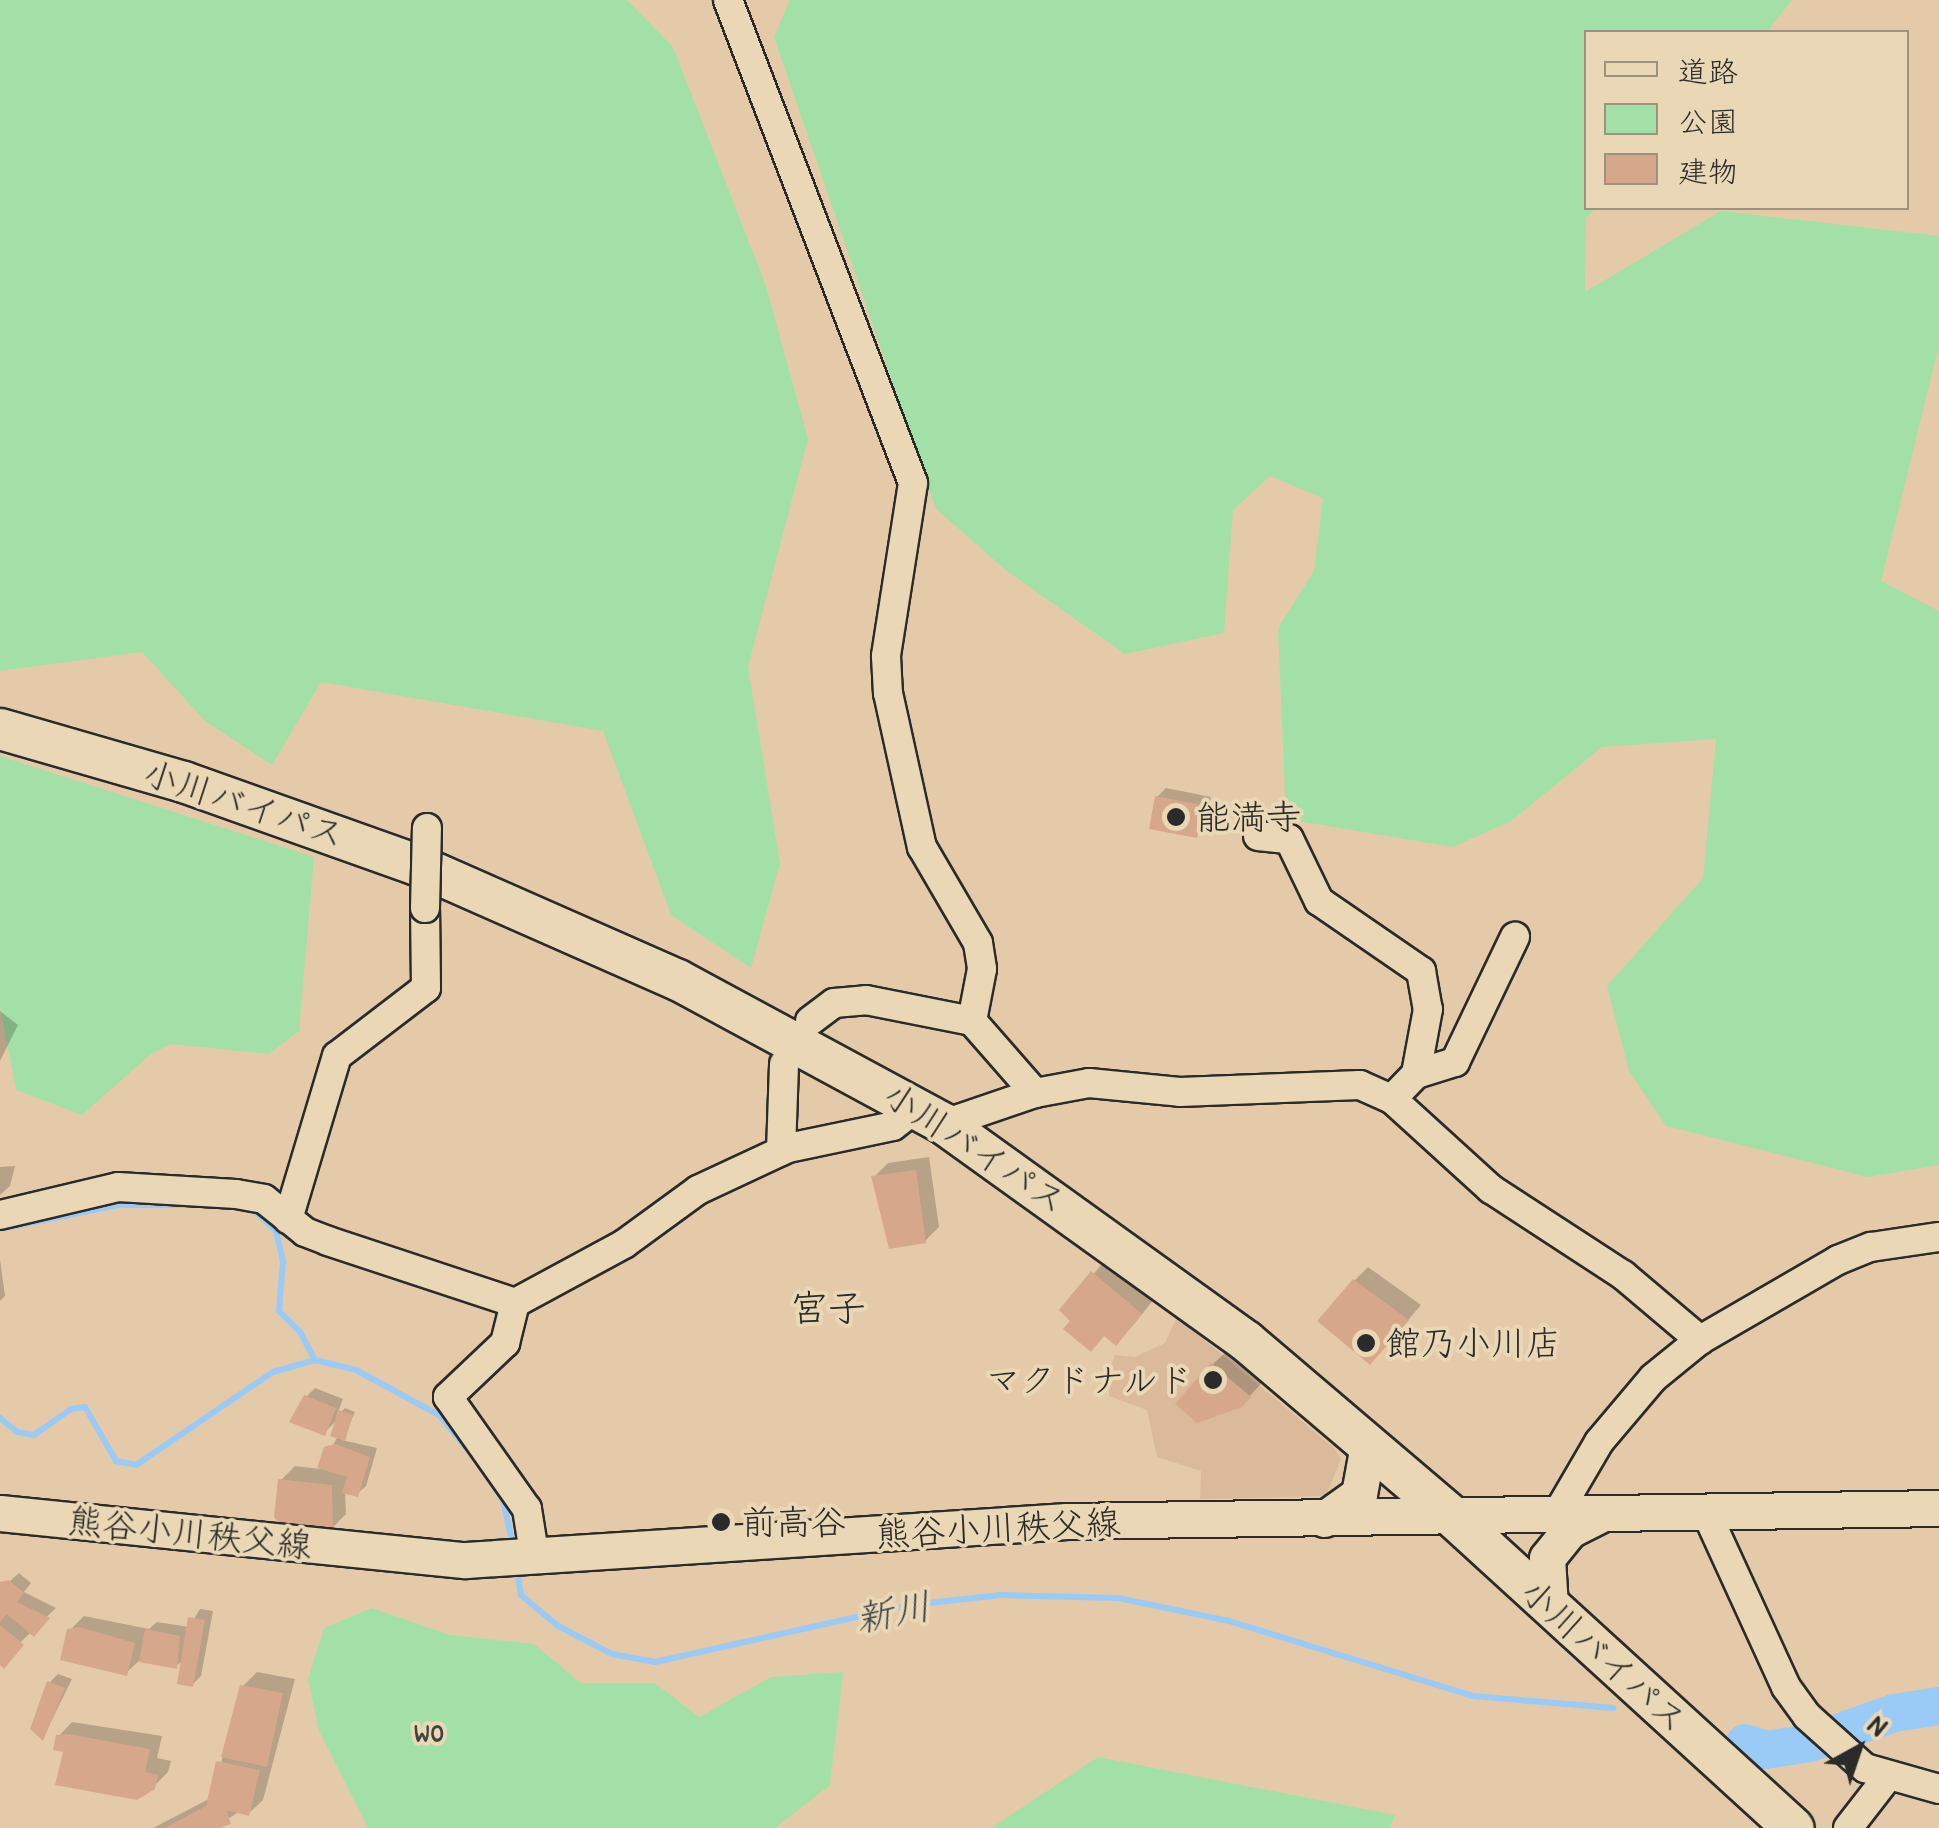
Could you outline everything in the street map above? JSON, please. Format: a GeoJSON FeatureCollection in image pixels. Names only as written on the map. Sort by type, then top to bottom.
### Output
{"type":"FeatureCollection","features":[{"type":"Feature","properties":{"kind":"highway","name":"小川バイパス"},"geometry":{"type":"LineString","coordinates":[[0,729],[184,782],[418,865],[678,980],[930,1116],[1129,1251],[1368,1445],[1456,1520],[1793,1828]]}},
{"type":"Feature","properties":{"kind":"main road"},"geometry":{"type":"LineString","coordinates":[[1324,1519],[1360,1494],[1368,1445]]}},
{"type":"Feature","properties":{"kind":"main road","name":"熊谷小川秩父線"},"geometry":{"type":"LineString","coordinates":[[0,1513],[369,1554],[535,1559],[1067,1522],[1456,1520],[1558,1514],[1939,1508]]}},
{"type":"Feature","properties":{"kind":"main road"},"geometry":{"type":"LineString","coordinates":[[1550,1606],[1546,1558],[1570,1530],[1602,1514]]}},
{"type":"Feature","properties":{"kind":"street"},"geometry":{"type":"LineString","coordinates":[[728,0],[914,483],[886,656],[888,693],[922,846],[978,943],[982,969],[972,1021]]}},
{"type":"Feature","properties":{"kind":"street"},"geometry":{"type":"LineString","coordinates":[[288,1218],[337,1056],[426,988],[427,816]]}},
{"type":"Feature","properties":{"kind":"street"},"geometry":{"type":"LineString","coordinates":[[1258,836],[1289,839],[1319,902],[1421,971],[1428,1009],[1416,1074]]}},
{"type":"Feature","properties":{"kind":"street"},"geometry":{"type":"LineString","coordinates":[[1392,1099],[1416,1074],[1454,1062],[1514,938]]}},
{"type":"Feature","properties":{"kind":"street"},"geometry":{"type":"LineString","coordinates":[[810,1021],[834,1003],[866,1000],[972,1021],[1034,1093]]}},
{"type":"Feature","properties":{"kind":"street"},"geometry":{"type":"LineString","coordinates":[[782,1151],[784,1064]]}},
{"type":"Feature","properties":{"kind":"street"},"geometry":{"type":"LineString","coordinates":[[0,1215],[118,1187],[250,1196],[328,1241],[515,1304],[624,1244],[698,1190],[782,1151],[1089,1084],[1180,1092],[1360,1085],[1392,1099],[1491,1189],[1623,1276],[1700,1340]]}},
{"type":"Feature","properties":{"kind":"street"},"geometry":{"type":"LineString","coordinates":[[1558,1514],[1598,1442],[1652,1378],[1700,1340],[1838,1260],[1871,1248],[1939,1237]]}},
{"type":"Feature","properties":{"kind":"street"},"geometry":{"type":"LineString","coordinates":[[515,1304],[506,1343],[448,1397],[527,1508],[535,1559]]}},
{"type":"Feature","properties":{"kind":"street"},"geometry":{"type":"LineString","coordinates":[[1706,1512],[1786,1687],[1807,1716],[1843,1750],[1886,1779],[1939,1789]]}},
{"type":"Feature","properties":{"kind":"street"},"geometry":{"type":"LineString","coordinates":[[1848,1828],[1886,1779]]}},
{"type":"Feature","properties":{"kind":"shaded area"},"geometry":{"type":"Polygon","coordinates":[[[1177,1317],[1333,1447],[1341,1459],[1326,1496],[1200,1499],[1201,1471],[1157,1457],[1147,1410],[1109,1396],[1109,1371],[1115,1355],[1135,1357],[1165,1343],[1177,1317]]]}},
{"type":"Feature","properties":{"kind":"green space"},"geometry":{"type":"Polygon","coordinates":[[[0,0],[627,0],[673,47],[766,286],[808,439],[748,667],[780,863],[751,968],[671,915],[603,731],[321,682],[272,765],[205,721],[142,652],[0,671],[0,0]]]}},
{"type":"Feature","properties":{"kind":"green space"},"geometry":{"type":"Polygon","coordinates":[[[790,0],[1792,0],[1769,30],[1584,30],[1584,210],[1594,210],[1586,218],[1585,292],[1721,211],[1939,236],[1939,345],[1881,581],[1939,611],[1939,1165],[1868,1177],[1666,1126],[1629,1071],[1607,986],[1703,878],[1716,739],[1602,747],[1511,821],[1453,847],[1286,819],[1278,628],[1314,571],[1323,498],[1270,476],[1233,510],[1224,633],[1125,654],[1008,572],[936,509],[774,37],[790,0]]]}},
{"type":"Feature","properties":{"kind":"green space"},"geometry":{"type":"Polygon","coordinates":[[[0,756],[314,857],[299,1031],[269,1054],[171,1044],[151,1054],[82,1115],[16,1090],[0,1007],[0,756]]]}},
{"type":"Feature","properties":{"kind":"green space","name":"wo"},"geometry":{"type":"Polygon","coordinates":[[[372,1608],[450,1635],[534,1644],[581,1683],[655,1683],[699,1717],[771,1677],[843,1672],[830,1785],[775,1828],[368,1828],[319,1731],[308,1679],[324,1628],[372,1608]]]}},
{"type":"Feature","properties":{"kind":"green space"},"geometry":{"type":"Polygon","coordinates":[[[1098,1757],[1395,1815],[1390,1828],[991,1828],[1098,1757]]]}},
{"type":"Feature","properties":{"kind":"building","name":"能満寺"},"geometry":{"type":"Polygon","coordinates":[[[1155,796],[1203,805],[1197,838],[1149,829],[1155,796]]]}},
{"type":"Feature","properties":{"kind":"building"},"geometry":{"type":"Polygon","coordinates":[[[916,1170],[926,1243],[889,1249],[871,1176],[916,1170]]]}},
{"type":"Feature","properties":{"kind":"building"},"geometry":{"type":"Polygon","coordinates":[[[1091,1271],[1142,1314],[1116,1346],[1104,1336],[1091,1352],[1063,1329],[1070,1321],[1059,1310],[1091,1271]]]}},
{"type":"Feature","properties":{"kind":"building","name":"館乃小川店"},"geometry":{"type":"Polygon","coordinates":[[[1353,1279],[1409,1320],[1370,1365],[1317,1321],[1353,1279]]]}},
{"type":"Feature","properties":{"kind":"building","name":"マクドナルド"},"geometry":{"type":"Polygon","coordinates":[[[1211,1363],[1251,1397],[1242,1407],[1197,1423],[1175,1404],[1211,1363]]]}},
{"type":"Feature","properties":{"kind":"building"},"geometry":{"type":"Polygon","coordinates":[[[304,1395],[336,1408],[325,1436],[289,1422],[304,1395]]]}},
{"type":"Feature","properties":{"kind":"building"},"geometry":{"type":"Polygon","coordinates":[[[339,1410],[353,1415],[345,1441],[330,1436],[339,1410]]]}},
{"type":"Feature","properties":{"kind":"building"},"geometry":{"type":"Polygon","coordinates":[[[335,1444],[370,1457],[358,1497],[342,1493],[347,1477],[317,1468],[324,1447],[335,1444]]]}},
{"type":"Feature","properties":{"kind":"building"},"geometry":{"type":"Polygon","coordinates":[[[278,1479],[332,1485],[333,1531],[280,1525],[274,1517],[278,1479]]]}},
{"type":"Feature","properties":{"kind":"building"},"geometry":{"type":"Polygon","coordinates":[[[9,1580],[24,1593],[17,1602],[50,1618],[34,1637],[7,1614],[0,1622],[0,1582],[9,1580]]]}},
{"type":"Feature","properties":{"kind":"building"},"geometry":{"type":"Polygon","coordinates":[[[188,1617],[205,1620],[193,1687],[177,1684],[188,1617]]]}},
{"type":"Feature","properties":{"kind":"building"},"geometry":{"type":"Polygon","coordinates":[[[0,1625],[24,1645],[4,1669],[0,1665],[0,1625]]]}},
{"type":"Feature","properties":{"kind":"building"},"geometry":{"type":"Polygon","coordinates":[[[79,1627],[135,1643],[127,1676],[60,1660],[67,1629],[79,1627]]]}},
{"type":"Feature","properties":{"kind":"building"},"geometry":{"type":"Polygon","coordinates":[[[145,1629],[180,1636],[177,1669],[139,1662],[145,1629]]]}},
{"type":"Feature","properties":{"kind":"building"},"geometry":{"type":"Polygon","coordinates":[[[47,1681],[65,1688],[43,1741],[30,1729],[47,1681]]]}},
{"type":"Feature","properties":{"kind":"building"},"geometry":{"type":"Polygon","coordinates":[[[240,1685],[283,1693],[267,1767],[221,1757],[240,1685]]]}},
{"type":"Feature","properties":{"kind":"building"},"geometry":{"type":"Polygon","coordinates":[[[56,1735],[150,1749],[145,1772],[158,1775],[155,1789],[137,1800],[55,1785],[63,1752],[53,1750],[56,1735]]]}},
{"type":"Feature","properties":{"kind":"building"},"geometry":{"type":"Polygon","coordinates":[[[216,1761],[260,1770],[249,1816],[226,1810],[231,1824],[220,1828],[165,1828],[206,1806],[216,1761]]]}},
{"type":"Feature","properties":{"kind":"waterway"},"geometry":{"type":"LineString","coordinates":[[0,1229],[119,1205],[202,1205]]}},
{"type":"Feature","properties":{"kind":"waterway"},"geometry":{"type":"LineString","coordinates":[[254,1210],[276,1231],[283,1261],[279,1311],[300,1332],[315,1360]]}},
{"type":"Feature","properties":{"kind":"waterway"},"geometry":{"type":"LineString","coordinates":[[0,1418],[17,1432],[34,1435],[71,1409],[85,1407],[116,1461],[136,1465],[273,1372],[315,1360],[356,1370],[439,1415],[474,1457]]}},
{"type":"Feature","properties":{"kind":"waterway","name":"新川"},"geometry":{"type":"LineString","coordinates":[[492,1483],[503,1500],[513,1546]]}},
{"type":"Feature","properties":{"kind":"waterway","name":"新川"},"geometry":{"type":"LineString","coordinates":[[517,1568],[521,1595],[558,1626],[612,1654],[655,1662],[911,1605],[1000,1595],[1118,1598],[1229,1621],[1473,1696],[1613,1708]]}},
{"type":"Feature","properties":{"kind":"waterway","name":"新川"},"geometry":{"type":"LineString","coordinates":[[1745,1743],[1766,1750],[1809,1743],[1894,1713],[1939,1706]]}},
{"type":"Feature","properties":{"kind":"place","name":"能満寺"},"geometry":{"type":"Point","coordinates":[1176,817]}},
{"type":"Feature","properties":{"kind":"place","name":"館乃小川店"},"geometry":{"type":"Point","coordinates":[1366,1343]}},
{"type":"Feature","properties":{"kind":"place","name":"マクドナルド"},"geometry":{"type":"Point","coordinates":[1213,1380]}},
{"type":"Feature","properties":{"kind":"place","name":"前高谷"},"geometry":{"type":"Point","coordinates":[721,1522]}},
{"type":"Feature","properties":{"kind":"district","name":"宮子"},"geometry":{"type":"Point","coordinates":[828,1308]}}]}
